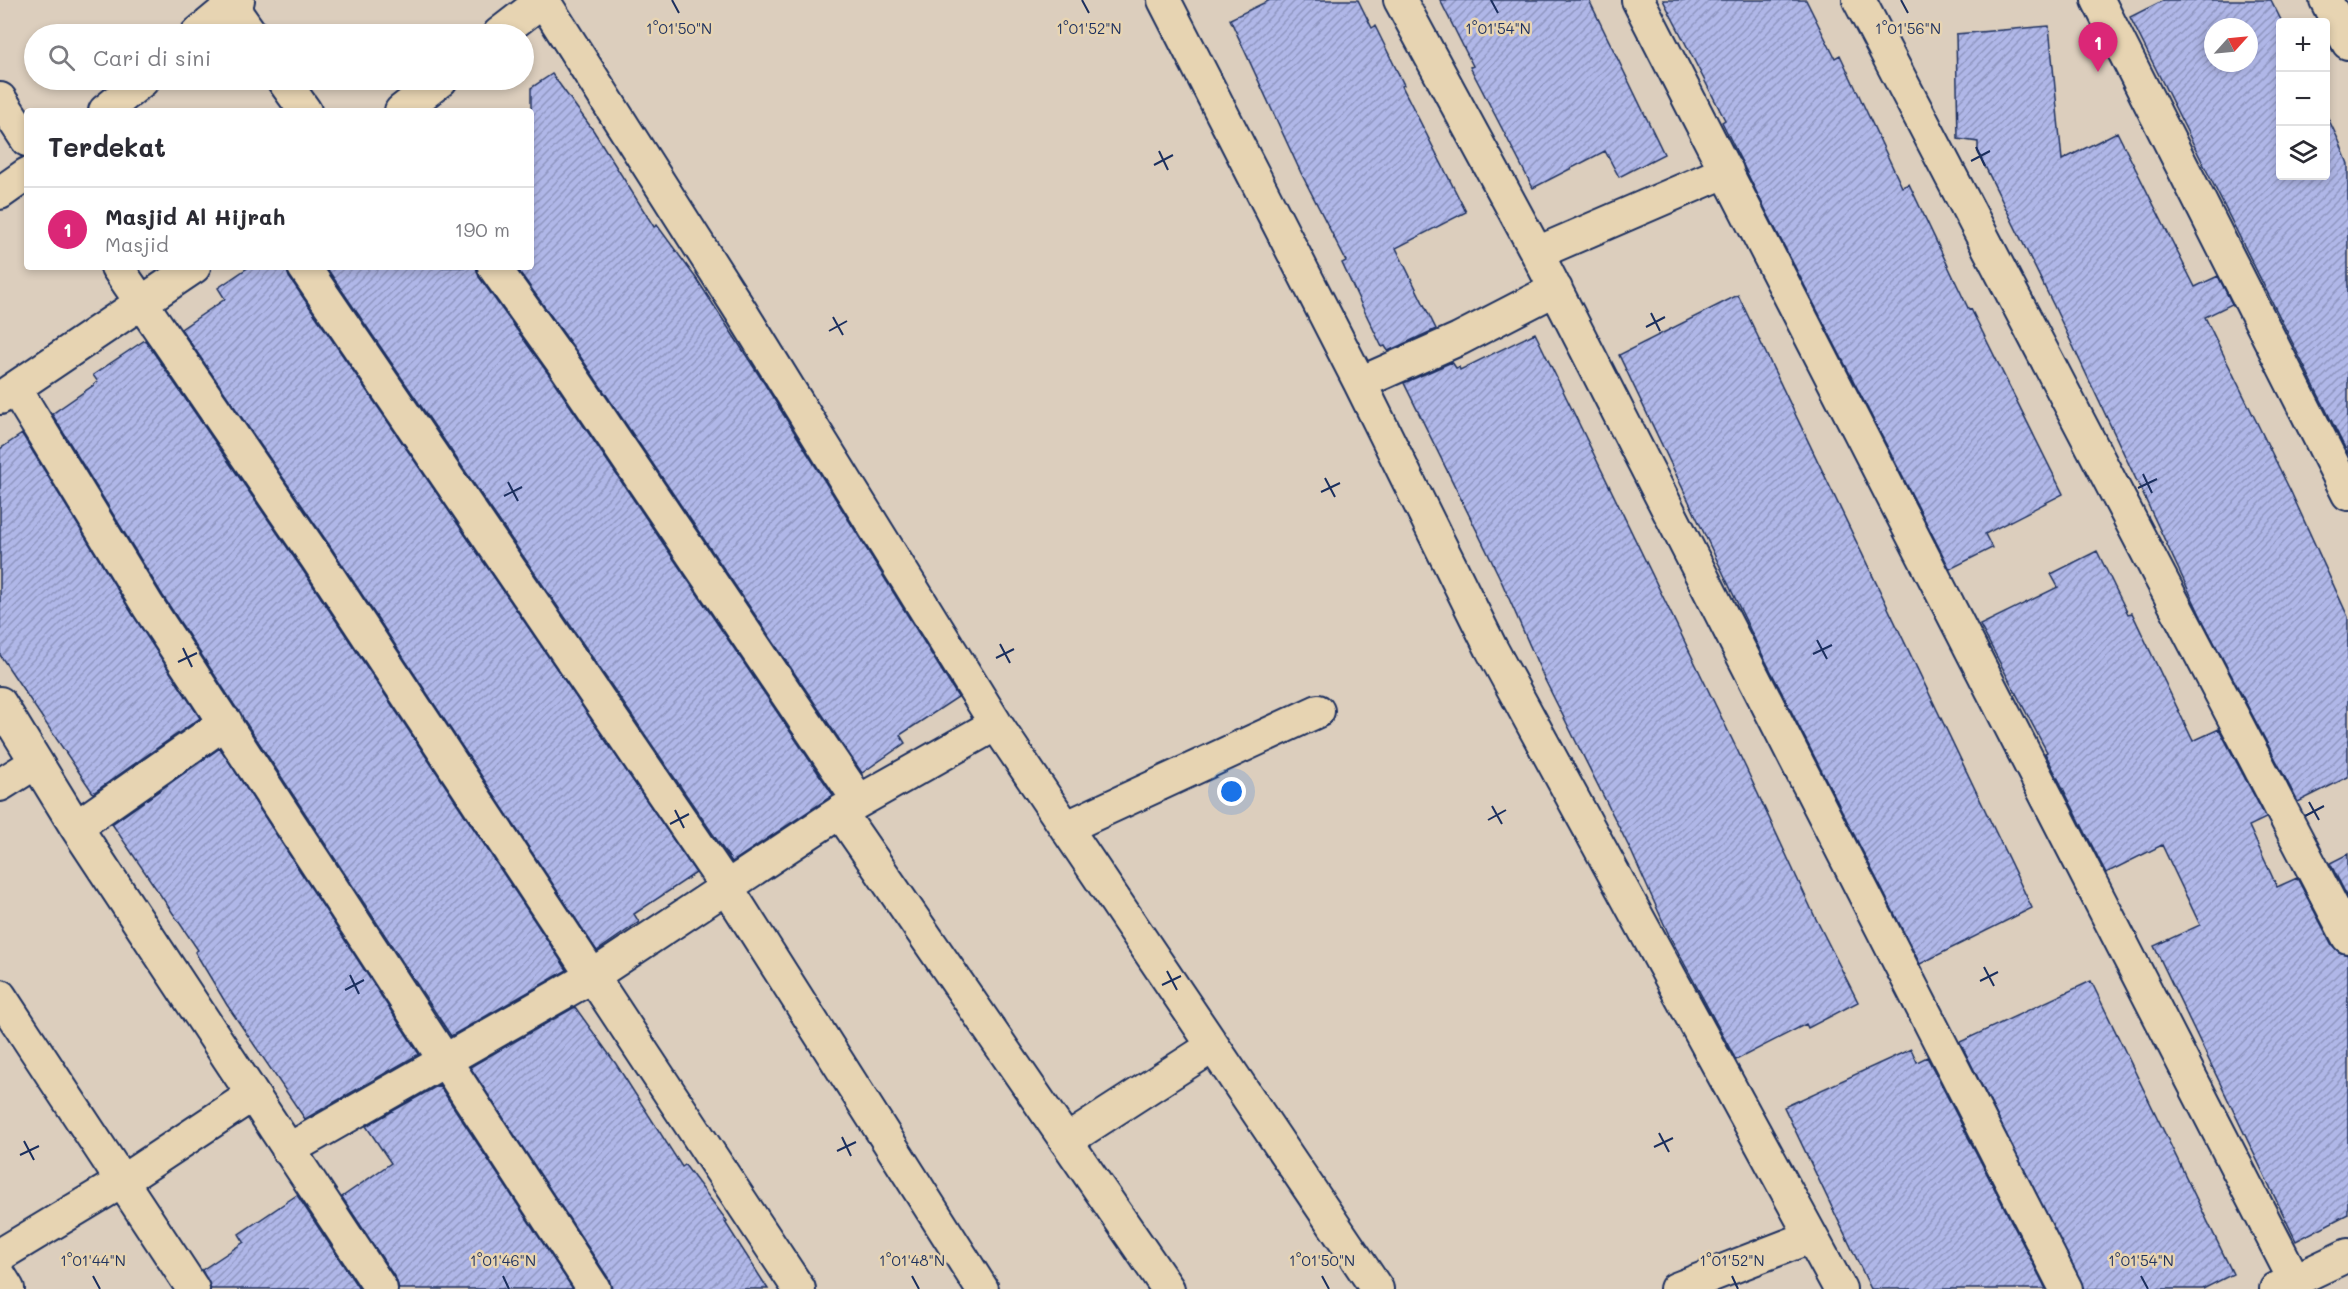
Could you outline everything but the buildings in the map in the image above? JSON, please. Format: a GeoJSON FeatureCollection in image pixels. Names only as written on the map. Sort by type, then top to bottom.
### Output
{"type":"FeatureCollection","features":[{"type":"Feature","properties":{"kind":"street"},"geometry":{"type":"LineString","coordinates":[[512,24],[543,0],[735,303],[996,724],[1377,1289]]}},
{"type":"Feature","properties":{"kind":"street"},"geometry":{"type":"LineString","coordinates":[[1164,0],[1360,383],[1491,648],[1840,1289]]}},
{"type":"Feature","properties":{"kind":"street"},"geometry":{"type":"LineString","coordinates":[[1400,0],[1556,289],[2066,1289]]}},
{"type":"Feature","properties":{"kind":"street"},"geometry":{"type":"LineString","coordinates":[[1638,0],[1727,171],[2285,1284],[2348,1255]]}},
{"type":"Feature","properties":{"kind":"street"},"geometry":{"type":"LineString","coordinates":[[1859,0],[2348,937]]}},
{"type":"Feature","properties":{"kind":"street"},"geometry":{"type":"LineString","coordinates":[[2098,0],[2348,494]]}},
{"type":"Feature","properties":{"kind":"street"},"geometry":{"type":"LineString","coordinates":[[2326,0],[2348,43]]}},
{"type":"Feature","properties":{"kind":"street"},"geometry":{"type":"LineString","coordinates":[[208,24],[232,2],[245,24]]}},
{"type":"Feature","properties":{"kind":"street"},"geometry":{"type":"LineString","coordinates":[[109,108],[131,90]]}},
{"type":"Feature","properties":{"kind":"street"},"geometry":{"type":"LineString","coordinates":[[290,90],[303,108]]}},
{"type":"Feature","properties":{"kind":"street"},"geometry":{"type":"LineString","coordinates":[[405,108],[428,90]]}},
{"type":"Feature","properties":{"kind":"street"},"geometry":{"type":"LineString","coordinates":[[0,99],[24,135]]}},
{"type":"Feature","properties":{"kind":"street"},"geometry":{"type":"LineString","coordinates":[[1537,253],[1727,171]]}},
{"type":"Feature","properties":{"kind":"street"},"geometry":{"type":"LineString","coordinates":[[0,193],[24,176]]}},
{"type":"Feature","properties":{"kind":"street"},"geometry":{"type":"LineString","coordinates":[[119,270],[317,559],[799,1289]]}},
{"type":"Feature","properties":{"kind":"street"},"geometry":{"type":"LineString","coordinates":[[190,270],[7,393],[226,722],[594,1289]]}},
{"type":"Feature","properties":{"kind":"street"},"geometry":{"type":"LineString","coordinates":[[306,270],[726,886],[982,1289]]}},
{"type":"Feature","properties":{"kind":"street"},"geometry":{"type":"LineString","coordinates":[[496,270],[567,369],[1066,1141],[1168,1289]]}},
{"type":"Feature","properties":{"kind":"street"},"geometry":{"type":"LineString","coordinates":[[1360,383],[1459,339],[1556,289]]}},
{"type":"Feature","properties":{"kind":"street"},"geometry":{"type":"LineString","coordinates":[[0,703],[76,827],[381,1289]]}},
{"type":"Feature","properties":{"kind":"street"},"geometry":{"type":"LineString","coordinates":[[1067,827],[1318,711]]}},
{"type":"Feature","properties":{"kind":"street"},"geometry":{"type":"LineString","coordinates":[[76,827],[226,722]]}},
{"type":"Feature","properties":{"kind":"street"},"geometry":{"type":"LineString","coordinates":[[288,1150],[591,977],[726,886],[850,807],[996,724]]}},
{"type":"Feature","properties":{"kind":"street"},"geometry":{"type":"LineString","coordinates":[[0,785],[35,763]]}},
{"type":"Feature","properties":{"kind":"street"},"geometry":{"type":"LineString","coordinates":[[0,996],[193,1289]]}},
{"type":"Feature","properties":{"kind":"street"},"geometry":{"type":"LineString","coordinates":[[1066,1141],[1213,1046]]}},
{"type":"Feature","properties":{"kind":"street"},"geometry":{"type":"LineString","coordinates":[[0,1255],[121,1182],[252,1095]]}},
{"type":"Feature","properties":{"kind":"street"},"geometry":{"type":"LineString","coordinates":[[1676,1289],[1810,1237]]}},
{"type":"Feature","properties":{"kind":"street"},"geometry":{"type":"LineString","coordinates":[[0,1276],[8,1289]]}},
{"type":"Feature","properties":{"kind":"place","name":"Masjid Al Hijrah"},"geometry":{"type":"Point","coordinates":[2098,72]}}]}
